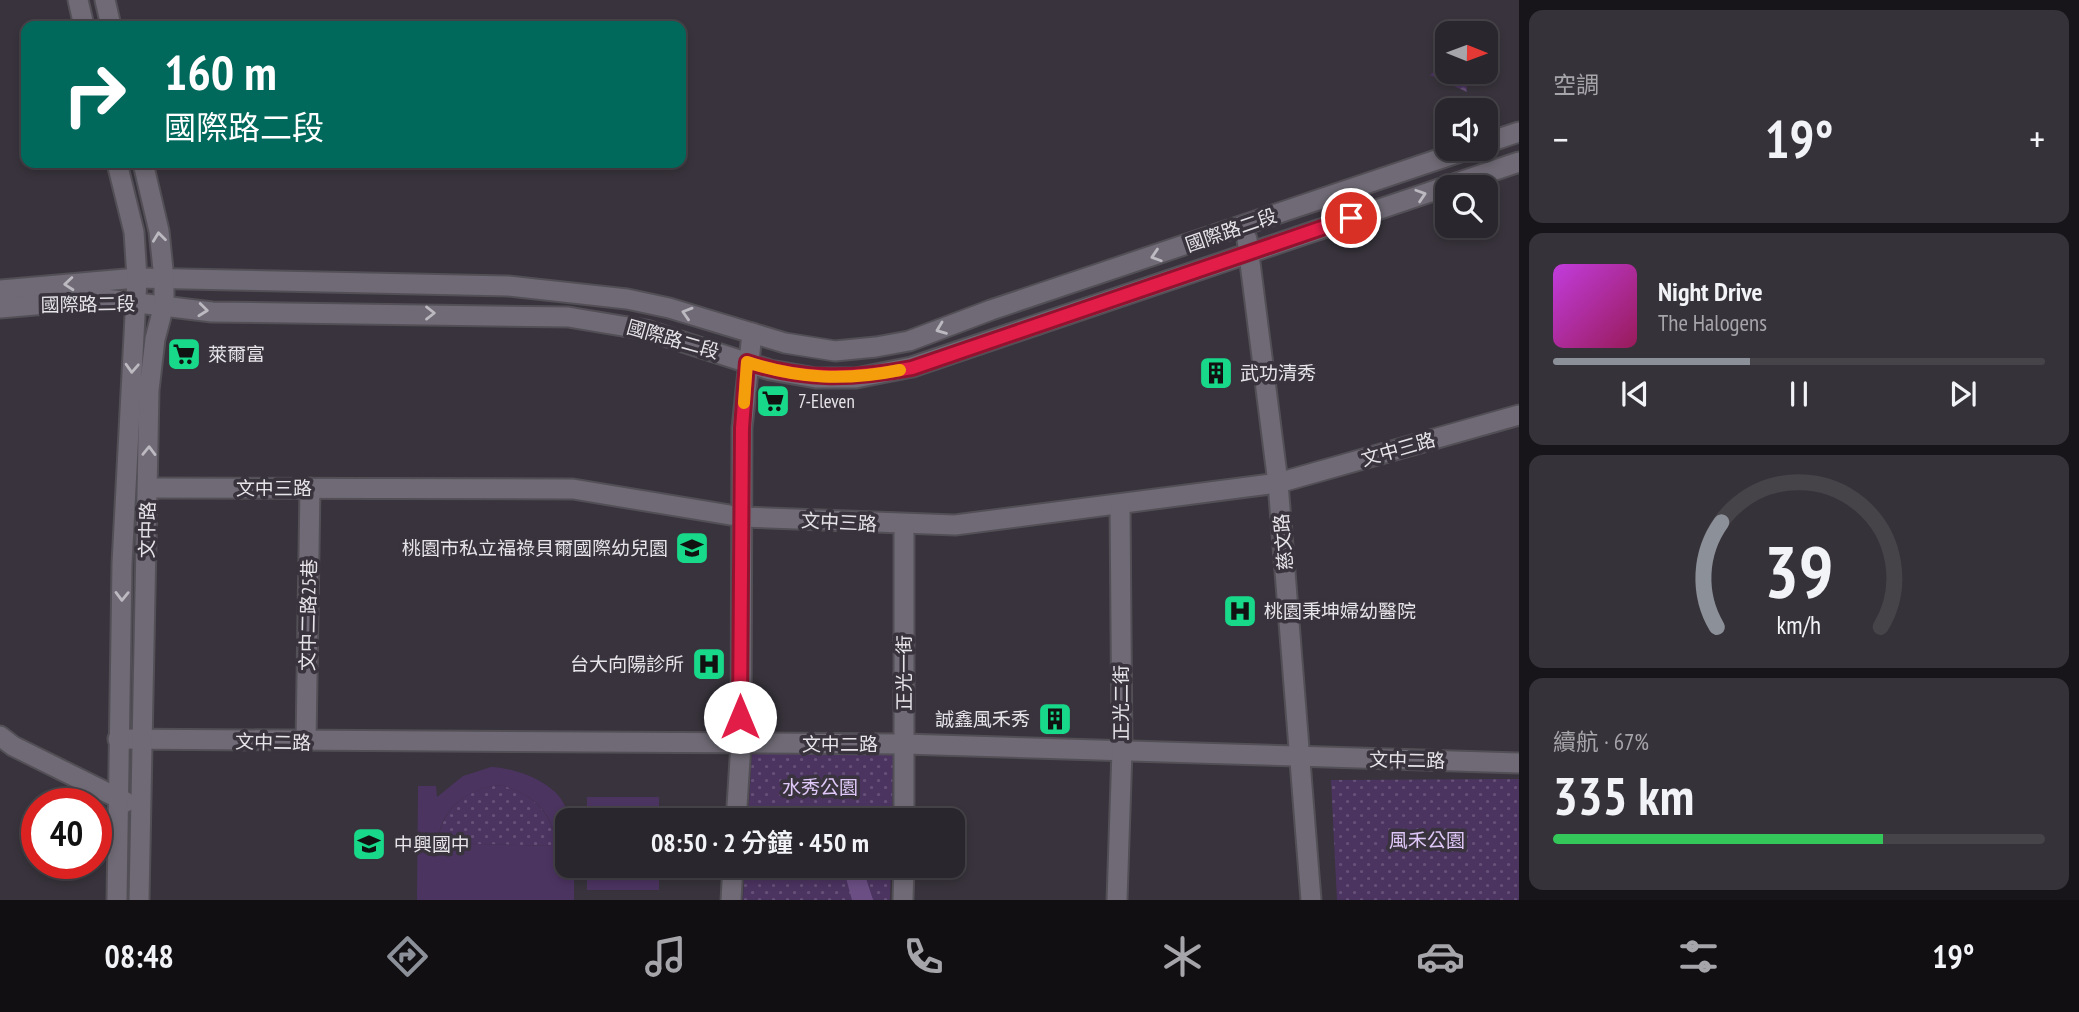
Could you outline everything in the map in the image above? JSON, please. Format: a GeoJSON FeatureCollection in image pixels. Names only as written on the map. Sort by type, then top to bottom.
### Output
{"type":"FeatureCollection","features":[{"type":"Feature","properties":{"kind":"street"},"geometry":{"type":"LineString","coordinates":[[78,0],[83,21]]}},
{"type":"Feature","properties":{"kind":"street"},"geometry":{"type":"LineString","coordinates":[[105,0],[110,21]]}},
{"type":"Feature","properties":{"kind":"street"},"geometry":{"type":"LineString","coordinates":[[1498,139],[1519,132]]}},
{"type":"Feature","properties":{"kind":"street","name":"國際路二段"},"geometry":{"type":"LineString","coordinates":[[0,290],[137,278],[400,282],[571,291],[669,308],[785,343],[835,351],[909,341],[991,310],[1435,161]]}},
{"type":"Feature","properties":{"kind":"street","name":"國際路二段"},"geometry":{"type":"LineString","coordinates":[[0,307],[106,299],[135,300],[212,312],[568,317],[646,330],[747,362],[816,378],[856,378],[912,368],[1519,162]]}},
{"type":"Feature","properties":{"kind":"street","name":"文中路"},"geometry":{"type":"LineString","coordinates":[[117,900],[116,796],[122,564],[137,278],[134,232],[118,168]]}},
{"type":"Feature","properties":{"kind":"street","name":"文中路"},"geometry":{"type":"LineString","coordinates":[[139,900],[149,390],[155,339],[164,306],[159,230],[144,168]]}},
{"type":"Feature","properties":{"kind":"street","name":"慈文路"},"geometry":{"type":"LineString","coordinates":[[1244,227],[1250,252],[1278,483],[1311,900]]}},
{"type":"Feature","properties":{"kind":"street"},"geometry":{"type":"LineString","coordinates":[[737,808],[741,744],[742,517],[747,362],[752,333]]}},
{"type":"Feature","properties":{"kind":"street","name":"文中三路"},"geometry":{"type":"LineString","coordinates":[[148,488],[573,489],[742,517],[955,525],[1278,483],[1519,415]]}},
{"type":"Feature","properties":{"kind":"street","name":"文中二路25巷"},"geometry":{"type":"LineString","coordinates":[[306,742],[310,488]]}},
{"type":"Feature","properties":{"kind":"street","name":"正光二街"},"geometry":{"type":"LineString","coordinates":[[1117,900],[1122,750],[1120,505]]}},
{"type":"Feature","properties":{"kind":"street","name":"正光一街"},"geometry":{"type":"LineString","coordinates":[[904,525],[904,808]]}},
{"type":"Feature","properties":{"kind":"street"},"geometry":{"type":"LineString","coordinates":[[0,736],[13,746],[116,796],[140,812]]}},
{"type":"Feature","properties":{"kind":"street","name":"文中二路"},"geometry":{"type":"LineString","coordinates":[[118,739],[904,744],[1519,763]]}},
{"type":"Feature","properties":{"kind":"street"},"geometry":{"type":"LineString","coordinates":[[731,900],[732,878]]}},
{"type":"Feature","properties":{"kind":"street"},"geometry":{"type":"LineString","coordinates":[[903,900],[904,878]]}},
{"type":"Feature","properties":{"kind":"green space"},"geometry":{"type":"Polygon","coordinates":[[[1450,84],[1467,84],[1467,92],[1450,84]]]}},
{"type":"Feature","properties":{"kind":"green space","name":"水秀公園"},"geometry":{"type":"Polygon","coordinates":[[[752,753],[893,755],[892,808],[749,808],[752,753]]]}},
{"type":"Feature","properties":{"kind":"green space"},"geometry":{"type":"Polygon","coordinates":[[[491,767],[527,775],[550,788],[566,808],[555,808],[555,840],[551,823],[539,806],[522,794],[501,785],[478,790],[458,802],[444,820],[438,843],[555,846],[555,878],[574,878],[574,900],[417,900],[418,786],[436,786],[437,797],[463,776],[491,767]]]}},
{"type":"Feature","properties":{"kind":"green space","name":"風禾公園"},"geometry":{"type":"Polygon","coordinates":[[[1519,779],[1519,900],[1337,900],[1331,780],[1519,779]]]}},
{"type":"Feature","properties":{"kind":"green space"},"geometry":{"type":"Polygon","coordinates":[[[501,785],[512,789],[539,806],[550,823],[555,846],[438,843],[444,820],[450,810],[467,795],[501,785]]]}},
{"type":"Feature","properties":{"kind":"green space"},"geometry":{"type":"Polygon","coordinates":[[[587,797],[659,797],[659,808],[587,808],[587,797]]]}},
{"type":"Feature","properties":{"kind":"green space"},"geometry":{"type":"Polygon","coordinates":[[[587,878],[659,878],[659,890],[587,890],[587,878]]]}},
{"type":"Feature","properties":{"kind":"green space"},"geometry":{"type":"Polygon","coordinates":[[[744,878],[891,878],[890,900],[743,900],[744,878]]]}},
{"type":"Feature","properties":{"kind":"shaded area"},"geometry":{"type":"Polygon","coordinates":[[[846,878],[866,878],[873,900],[852,900],[846,878]]]}},
{"type":"Feature","properties":{"kind":"slow traffic"},"geometry":{"type":"LineString","coordinates":[[744,403],[747,362],[770,370],[816,378],[856,378],[900,370]]}},
{"type":"Feature","properties":{"kind":"place","name":"萊爾富"},"geometry":{"type":"Point","coordinates":[184,354]}},
{"type":"Feature","properties":{"kind":"place","name":"武功清秀"},"geometry":{"type":"Point","coordinates":[1216,373]}},
{"type":"Feature","properties":{"kind":"place","name":"7-Eleven"},"geometry":{"type":"Point","coordinates":[773,401]}},
{"type":"Feature","properties":{"kind":"place","name":"桃園市私立福祿貝爾國際幼兒園"},"geometry":{"type":"Point","coordinates":[692,548]}},
{"type":"Feature","properties":{"kind":"place","name":"桃園秉坤婦幼醫院"},"geometry":{"type":"Point","coordinates":[1240,611]}},
{"type":"Feature","properties":{"kind":"place","name":"台大向陽診所"},"geometry":{"type":"Point","coordinates":[709,664]}},
{"type":"Feature","properties":{"kind":"place","name":"誠鑫風禾秀"},"geometry":{"type":"Point","coordinates":[1055,719]}},
{"type":"Feature","properties":{"kind":"place","name":"中興國中"},"geometry":{"type":"Point","coordinates":[369,844]}},
{"type":"Feature","properties":{"kind":"route"},"geometry":{"type":"LineString","coordinates":[[740,717],[742,428],[747,362],[770,370],[816,378],[856,378],[912,368],[1351,218]]}}]}
